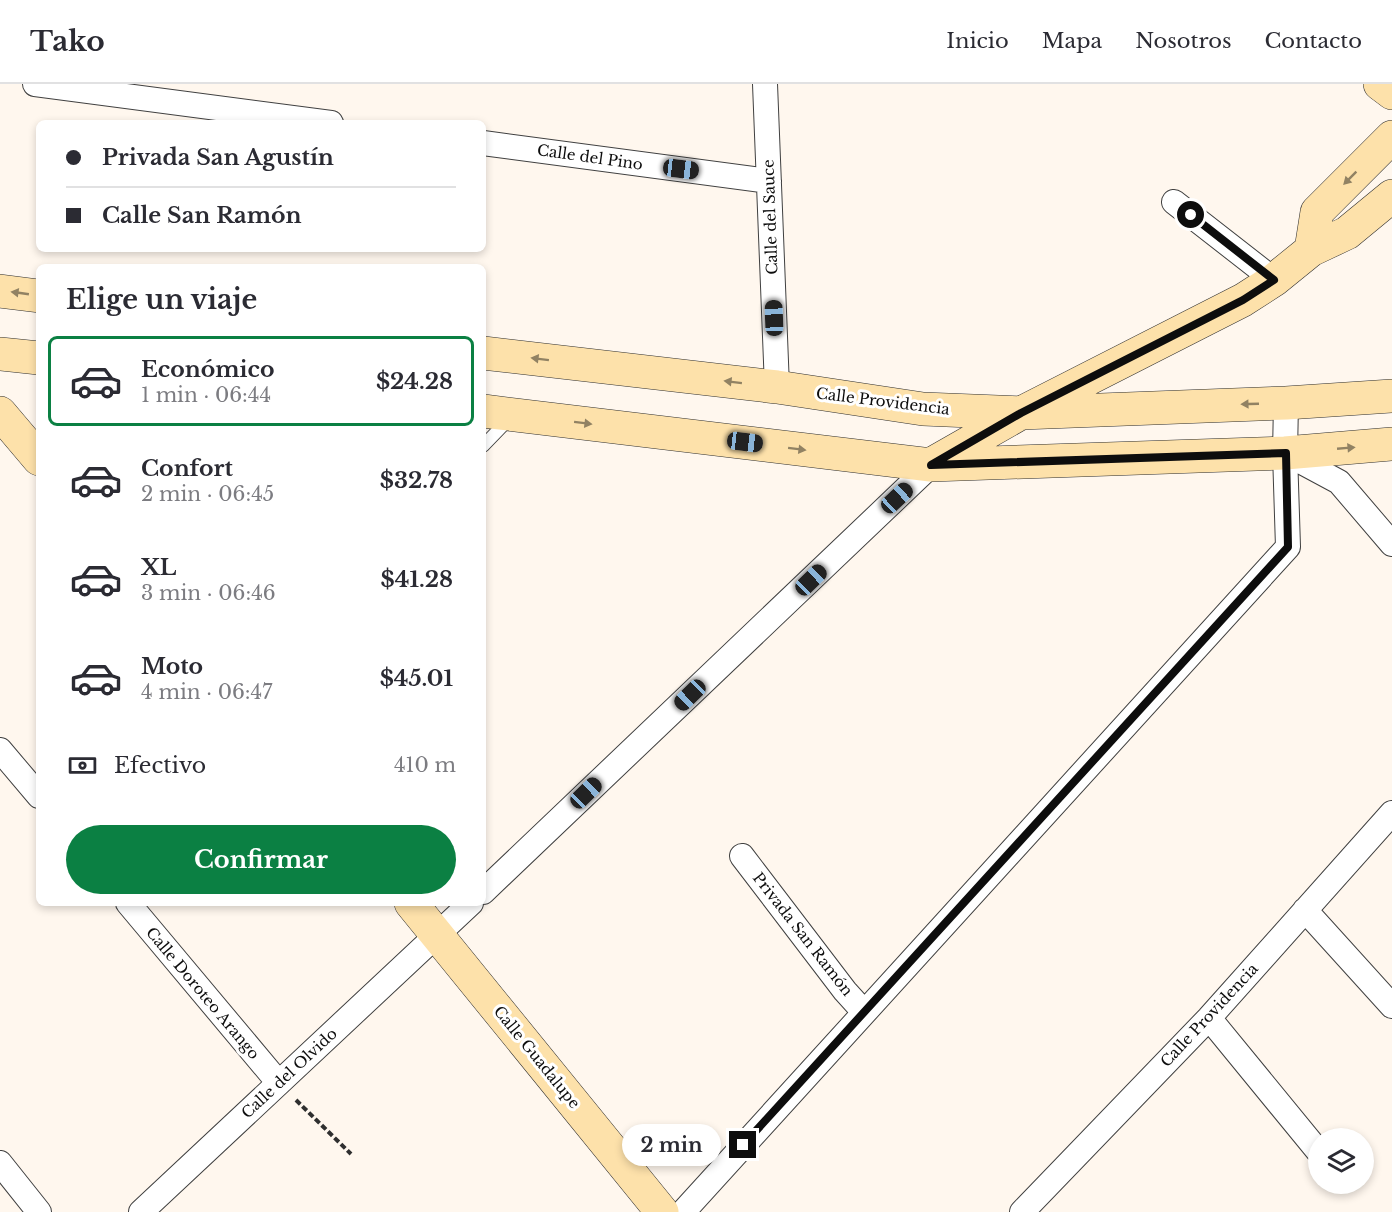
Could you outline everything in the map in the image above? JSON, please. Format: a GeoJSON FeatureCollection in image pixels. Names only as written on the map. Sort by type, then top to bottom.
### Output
{"type":"FeatureCollection","features":[{"type":"Feature","properties":{"kind":"main road"},"geometry":{"type":"LineString","coordinates":[[1380,84],[1392,93]]}},
{"type":"Feature","properties":{"kind":"main road"},"geometry":{"type":"LineString","coordinates":[[1311,250],[1317,212],[1392,137]]}},
{"type":"Feature","properties":{"kind":"main road"},"geometry":{"type":"LineString","coordinates":[[931,465],[1021,413],[1243,300],[1274,280],[1311,250],[1347,233],[1392,196]]}},
{"type":"Feature","properties":{"kind":"main road"},"geometry":{"type":"LineString","coordinates":[[0,291],[36,296]]}},
{"type":"Feature","properties":{"kind":"main road","name":"Calle Providencia"},"geometry":{"type":"LineString","coordinates":[[486,353],[777,387],[923,409],[1021,413],[1286,403],[1392,396]]}},
{"type":"Feature","properties":{"kind":"main road"},"geometry":{"type":"LineString","coordinates":[[0,354],[36,358]]}},
{"type":"Feature","properties":{"kind":"main road"},"geometry":{"type":"LineString","coordinates":[[0,412],[36,455]]}},
{"type":"Feature","properties":{"kind":"main road"},"geometry":{"type":"LineString","coordinates":[[498,413],[931,465],[1286,453],[1392,444]]}},
{"type":"Feature","properties":{"kind":"main road","name":"Calle Guadalupe"},"geometry":{"type":"LineString","coordinates":[[414,906],[662,1212]]}},
{"type":"Feature","properties":{"kind":"street"},"geometry":{"type":"LineString","coordinates":[[35,84],[308,120]]}},
{"type":"Feature","properties":{"kind":"street","name":"Calle del Sauce"},"geometry":{"type":"LineString","coordinates":[[765,84],[777,387]]}},
{"type":"Feature","properties":{"kind":"street","name":"Calle del Pino"},"geometry":{"type":"LineString","coordinates":[[486,143],[769,181]]}},
{"type":"Feature","properties":{"kind":"street"},"geometry":{"type":"LineString","coordinates":[[1174,202],[1274,280]]}},
{"type":"Feature","properties":{"kind":"street"},"geometry":{"type":"LineString","coordinates":[[683,1212],[1288,547],[1286,403]]}},
{"type":"Feature","properties":{"kind":"street"},"geometry":{"type":"LineString","coordinates":[[1286,453],[1339,482],[1392,544]]}},
{"type":"Feature","properties":{"kind":"street"},"geometry":{"type":"LineString","coordinates":[[486,889],[931,465]]}},
{"type":"Feature","properties":{"kind":"street"},"geometry":{"type":"LineString","coordinates":[[0,750],[36,792]]}},
{"type":"Feature","properties":{"kind":"street","name":"Calle Providencia"},"geometry":{"type":"LineString","coordinates":[[1022,1212],[1209,1018],[1392,813]]}},
{"type":"Feature","properties":{"kind":"street","name":"Privada San Ramón"},"geometry":{"type":"LineString","coordinates":[[742,856],[845,992],[864,1012]]}},
{"type":"Feature","properties":{"kind":"street","name":"Calle Doroteo Arango"},"geometry":{"type":"LineString","coordinates":[[131,906],[278,1082]]}},
{"type":"Feature","properties":{"kind":"street","name":"Calle del Olvido"},"geometry":{"type":"LineString","coordinates":[[141,1212],[468,906]]}},
{"type":"Feature","properties":{"kind":"street"},"geometry":{"type":"LineString","coordinates":[[1305,910],[1392,1006]]}},
{"type":"Feature","properties":{"kind":"street"},"geometry":{"type":"LineString","coordinates":[[1209,1018],[1308,1139]]}},
{"type":"Feature","properties":{"kind":"street"},"geometry":{"type":"LineString","coordinates":[[0,1163],[39,1212]]}},
{"type":"Feature","properties":{"kind":"lane"},"geometry":{"type":"LineString","coordinates":[[486,439],[498,413]]}},
{"type":"Feature","properties":{"kind":"path"},"geometry":{"type":"LineString","coordinates":[[278,1082],[351,1154]]}},
{"type":"Feature","properties":{"kind":"route"},"geometry":{"type":"LineString","coordinates":[[743,1145],[1288,547],[1286,453],[931,465],[1021,413],[1243,300],[1274,280],[1191,215]]}}]}
